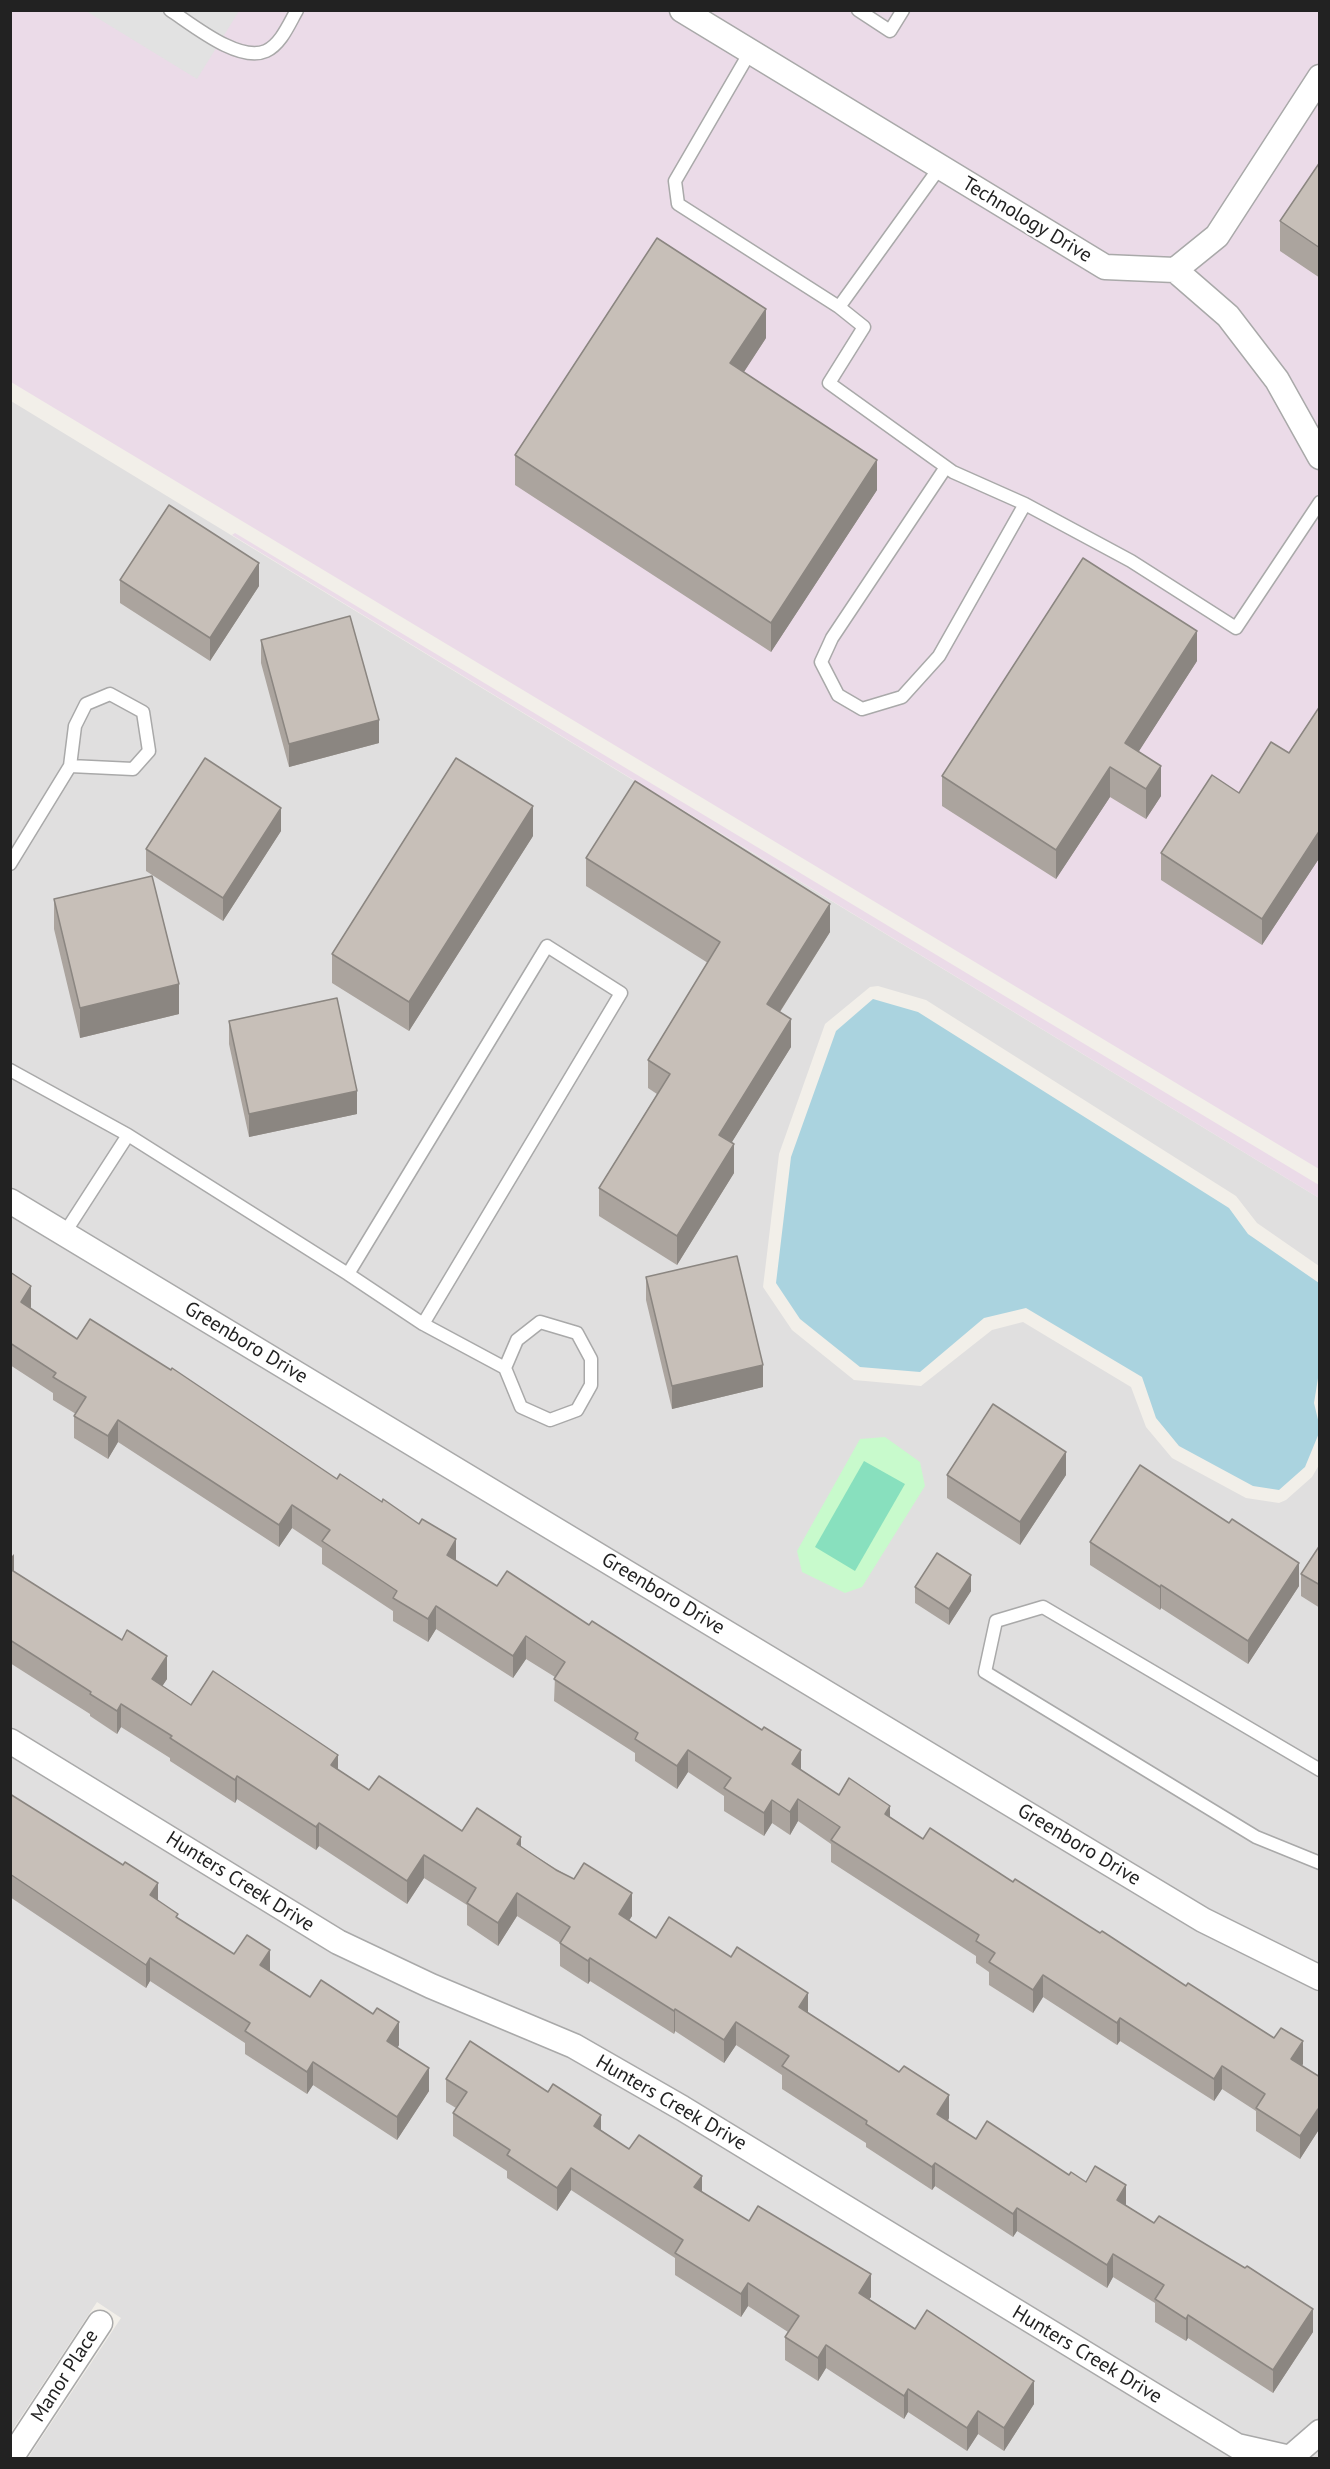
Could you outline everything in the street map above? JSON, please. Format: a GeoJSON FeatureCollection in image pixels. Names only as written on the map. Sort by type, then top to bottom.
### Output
{"type":"FeatureCollection","features":[{"type":"Feature","properties":{"kind":"street","name":"Technology Drive"},"geometry":{"type":"LineString","coordinates":[[682,10],[1105,267],[1175,270]]}},
{"type":"Feature","properties":{"kind":"street"},"geometry":{"type":"LineString","coordinates":[[1319,455],[1277,380],[1228,316],[1175,270],[1217,236],[1320,77]]}},
{"type":"Feature","properties":{"kind":"street","name":"Greenboro Drive"},"geometry":{"type":"LineString","coordinates":[[10,1201],[1203,1920],[1320,1978]]}},
{"type":"Feature","properties":{"kind":"street","name":"Hunters Creek Drive"},"geometry":{"type":"LineString","coordinates":[[10,1741],[338,1942],[431,1986],[574,2046],[672,2102],[1236,2446],[1290,2458],[1320,2432]]}},
{"type":"Feature","properties":{"kind":"street","name":"Manor Place"},"geometry":{"type":"LineString","coordinates":[[10,2458],[100,2323]]}},
{"type":"Feature","properties":{"kind":"lane"},"geometry":{"type":"LineString","coordinates":[[170,10],[232,48],[250,55],[267,51],[280,40],[297,10]]}},
{"type":"Feature","properties":{"kind":"lane"},"geometry":{"type":"LineString","coordinates":[[858,10],[890,30],[903,10]]}},
{"type":"Feature","properties":{"kind":"lane"},"geometry":{"type":"LineString","coordinates":[[750,52],[675,181],[678,204],[839,307],[864,327],[829,383],[953,472],[1025,504],[1131,561],[1236,628],[1320,502]]}},
{"type":"Feature","properties":{"kind":"lane"},"geometry":{"type":"LineString","coordinates":[[839,307],[940,167]]}},
{"type":"Feature","properties":{"kind":"lane"},"geometry":{"type":"LineString","coordinates":[[946,467],[832,638],[821,662],[838,695],[862,709],[902,697],[939,656],[1025,504]]}},
{"type":"Feature","properties":{"kind":"lane"},"geometry":{"type":"LineString","coordinates":[[10,864],[70,766],[75,726],[86,704],[110,694],[142,712],[149,751],[133,769],[70,766]]}},
{"type":"Feature","properties":{"kind":"lane"},"geometry":{"type":"LineString","coordinates":[[348,1274],[547,946],[621,993],[423,1324]]}},
{"type":"Feature","properties":{"kind":"lane"},"geometry":{"type":"LineString","coordinates":[[10,1070],[128,1135],[423,1324],[505,1368],[521,1407],[550,1420],[577,1410],[591,1385],[591,1359],[577,1333],[540,1322],[517,1340],[505,1368]]}},
{"type":"Feature","properties":{"kind":"lane"},"geometry":{"type":"LineString","coordinates":[[64,1234],[128,1135]]}},
{"type":"Feature","properties":{"kind":"lane"},"geometry":{"type":"LineString","coordinates":[[1320,1770],[1043,1607],[996,1621],[985,1672],[1256,1837],[1320,1863]]}},
{"type":"Feature","properties":{"kind":"shaded area"},"geometry":{"type":"Polygon","coordinates":[[[10,11],[1319,11],[1319,1169],[11,382],[10,11]]]}},
{"type":"Feature","properties":{"kind":"shaded area"},"geometry":{"type":"Polygon","coordinates":[[[86,11],[239,11],[197,79],[86,11]]]}},
{"type":"Feature","properties":{"kind":"shaded area"},"geometry":{"type":"Polygon","coordinates":[[[11,401],[1319,1198],[1319,1266],[1257,1223],[1236,1196],[926,1000],[878,986],[870,987],[825,1024],[779,1154],[763,1287],[792,1330],[854,1380],[921,1386],[992,1330],[1023,1322],[1131,1387],[1146,1427],[1172,1458],[1246,1498],[1279,1503],[1286,1500],[1312,1477],[1319,1465],[1320,2458],[28,2458],[121,2318],[97,2302],[11,2432],[11,401]]]}},
{"type":"Feature","properties":{"kind":"shaded area"},"geometry":{"type":"Polygon","coordinates":[[[235,533],[1319,1185],[1319,1198],[232,535],[235,533]]]}},
{"type":"Feature","properties":{"kind":"green space"},"geometry":{"type":"Polygon","coordinates":[[[885,1437],[920,1462],[925,1486],[862,1587],[845,1593],[802,1572],[797,1551],[860,1439],[885,1437]]]}},
{"type":"Feature","properties":{"kind":"green space"},"geometry":{"type":"Polygon","coordinates":[[[864,1461],[905,1484],[855,1571],[815,1547],[864,1461]]]}},
{"type":"Feature","properties":{"kind":"water"},"geometry":{"type":"Polygon","coordinates":[[[873,999],[918,1012],[1229,1208],[1248,1234],[1319,1283],[1319,1372],[1314,1403],[1319,1433],[1305,1467],[1279,1490],[1253,1486],[1179,1446],[1156,1418],[1142,1377],[1026,1308],[984,1318],[920,1372],[860,1367],[800,1319],[776,1283],[791,1157],[836,1031],[873,999]]]}},
{"type":"Feature","properties":{"kind":"building"},"geometry":{"type":"Polygon","coordinates":[[[1320,162],[1320,248],[1280,221],[1320,162]]]}},
{"type":"Feature","properties":{"kind":"building"},"geometry":{"type":"Polygon","coordinates":[[[657,238],[766,309],[730,363],[877,460],[771,623],[515,455],[657,238]]]}},
{"type":"Feature","properties":{"kind":"building"},"geometry":{"type":"Polygon","coordinates":[[[169,505],[259,563],[210,638],[120,580],[169,505]]]}},
{"type":"Feature","properties":{"kind":"building"},"geometry":{"type":"Polygon","coordinates":[[[1083,558],[1197,631],[1125,743],[1161,766],[1146,789],[1110,767],[1056,850],[942,776],[1083,558]]]}},
{"type":"Feature","properties":{"kind":"building"},"geometry":{"type":"Polygon","coordinates":[[[350,616],[379,720],[289,744],[261,640],[350,616]]]}},
{"type":"Feature","properties":{"kind":"building"},"geometry":{"type":"Polygon","coordinates":[[[1320,706],[1320,830],[1262,919],[1161,853],[1212,775],[1239,793],[1271,742],[1289,753],[1320,706]]]}},
{"type":"Feature","properties":{"kind":"building"},"geometry":{"type":"Polygon","coordinates":[[[205,758],[281,808],[223,898],[146,849],[205,758]]]}},
{"type":"Feature","properties":{"kind":"building"},"geometry":{"type":"Polygon","coordinates":[[[456,758],[533,806],[409,1002],[332,954],[456,758]]]}},
{"type":"Feature","properties":{"kind":"building"},"geometry":{"type":"Polygon","coordinates":[[[635,781],[830,904],[767,1004],[791,1019],[719,1135],[734,1144],[677,1236],[599,1188],[670,1074],[648,1060],[720,942],[586,858],[635,781]]]}},
{"type":"Feature","properties":{"kind":"building"},"geometry":{"type":"Polygon","coordinates":[[[152,876],[179,984],[80,1008],[54,899],[152,876]]]}},
{"type":"Feature","properties":{"kind":"building"},"geometry":{"type":"Polygon","coordinates":[[[337,998],[357,1091],[249,1114],[229,1021],[337,998]]]}},
{"type":"Feature","properties":{"kind":"building"},"geometry":{"type":"Polygon","coordinates":[[[737,1256],[763,1365],[672,1386],[646,1277],[737,1256]]]}},
{"type":"Feature","properties":{"kind":"building"},"geometry":{"type":"Polygon","coordinates":[[[10,1272],[31,1286],[21,1302],[77,1339],[90,1319],[171,1370],[172,1368],[337,1479],[340,1474],[382,1502],[383,1499],[419,1524],[422,1519],[456,1539],[447,1555],[497,1586],[507,1571],[589,1625],[592,1621],[762,1730],[764,1727],[801,1750],[792,1764],[839,1795],[849,1778],[890,1806],[885,1814],[923,1839],[930,1828],[1013,1882],[1015,1879],[1100,1933],[1102,1931],[1186,1986],[1188,1983],[1274,2038],[1281,2028],[1303,2041],[1291,2059],[1320,2077],[1320,2110],[1318,2109],[1300,2136],[1256,2108],[1265,2094],[1222,2066],[1214,2079],[1120,2018],[1117,2023],[1043,1975],[1033,1990],[989,1962],[995,1953],[976,1941],[979,1935],[831,1840],[840,1827],[798,1799],[790,1812],[772,1800],[764,1813],[724,1788],[731,1778],[688,1750],[677,1766],[635,1739],[638,1733],[554,1679],[565,1662],[526,1636],[513,1656],[436,1606],[428,1619],[393,1598],[397,1591],[322,1541],[330,1530],[292,1505],[279,1525],[118,1420],[108,1436],[74,1416],[86,1397],[53,1377],[56,1373],[10,1343],[10,1272]]]}},
{"type":"Feature","properties":{"kind":"building"},"geometry":{"type":"Polygon","coordinates":[[[993,1404],[1066,1452],[1020,1522],[947,1475],[993,1404]]]}},
{"type":"Feature","properties":{"kind":"building"},"geometry":{"type":"Polygon","coordinates":[[[1140,1465],[1229,1523],[1232,1519],[1299,1563],[1248,1641],[1090,1542],[1140,1465]]]}},
{"type":"Feature","properties":{"kind":"building"},"geometry":{"type":"Polygon","coordinates":[[[1320,1545],[1320,1585],[1301,1574],[1320,1545]]]}},
{"type":"Feature","properties":{"kind":"building"},"geometry":{"type":"Polygon","coordinates":[[[937,1553],[971,1575],[949,1609],[915,1587],[937,1553]]]}},
{"type":"Feature","properties":{"kind":"building"},"geometry":{"type":"Polygon","coordinates":[[[10,1569],[122,1640],[127,1630],[167,1656],[152,1679],[191,1705],[213,1671],[338,1755],[331,1765],[369,1790],[379,1776],[462,1831],[477,1808],[521,1837],[517,1844],[556,1870],[574,1879],[584,1863],[632,1893],[619,1914],[656,1938],[669,1917],[731,1957],[737,1947],[808,1993],[799,2007],[899,2072],[904,2066],[949,2095],[937,2114],[976,2139],[987,2121],[1069,2175],[1071,2172],[1086,2182],[1095,2166],[1126,2185],[1117,2200],[1154,2223],[1159,2216],[1245,2268],[1247,2266],[1313,2309],[1273,2370],[1188,2315],[1186,2319],[1155,2299],[1164,2285],[1113,2254],[1107,2265],[1017,2208],[1013,2214],[935,2163],[932,2167],[866,2124],[867,2121],[782,2066],[789,2056],[736,2022],[724,2040],[590,1958],[588,1961],[560,1943],[570,1927],[517,1893],[498,1923],[467,1903],[476,1888],[424,1855],[407,1881],[319,1823],[316,1827],[237,1776],[235,1780],[121,1704],[117,1711],[10,1640],[10,1569]]]}},
{"type":"Feature","properties":{"kind":"building"},"geometry":{"type":"Polygon","coordinates":[[[10,1794],[123,1865],[125,1862],[158,1883],[150,1895],[178,1914],[176,1917],[234,1954],[247,1935],[270,1950],[260,1965],[310,1997],[321,1980],[373,2014],[377,2008],[399,2022],[387,2041],[429,2068],[397,2117],[313,2062],[307,2072],[245,2031],[250,2023],[150,1958],[146,1965],[10,1874],[10,1794]]]}},
{"type":"Feature","properties":{"kind":"building"},"geometry":{"type":"Polygon","coordinates":[[[470,2041],[548,2092],[553,2084],[601,2115],[594,2126],[629,2149],[639,2135],[702,2176],[694,2187],[749,2221],[758,2206],[871,2274],[859,2293],[915,2329],[927,2310],[1034,2381],[1004,2428],[978,2411],[967,2428],[908,2389],[904,2396],[826,2345],[818,2358],[785,2337],[799,2316],[748,2283],[741,2294],[675,2253],[683,2240],[571,2168],[557,2188],[507,2155],[510,2150],[453,2113],[467,2092],[446,2079],[470,2041]]]}}]}
